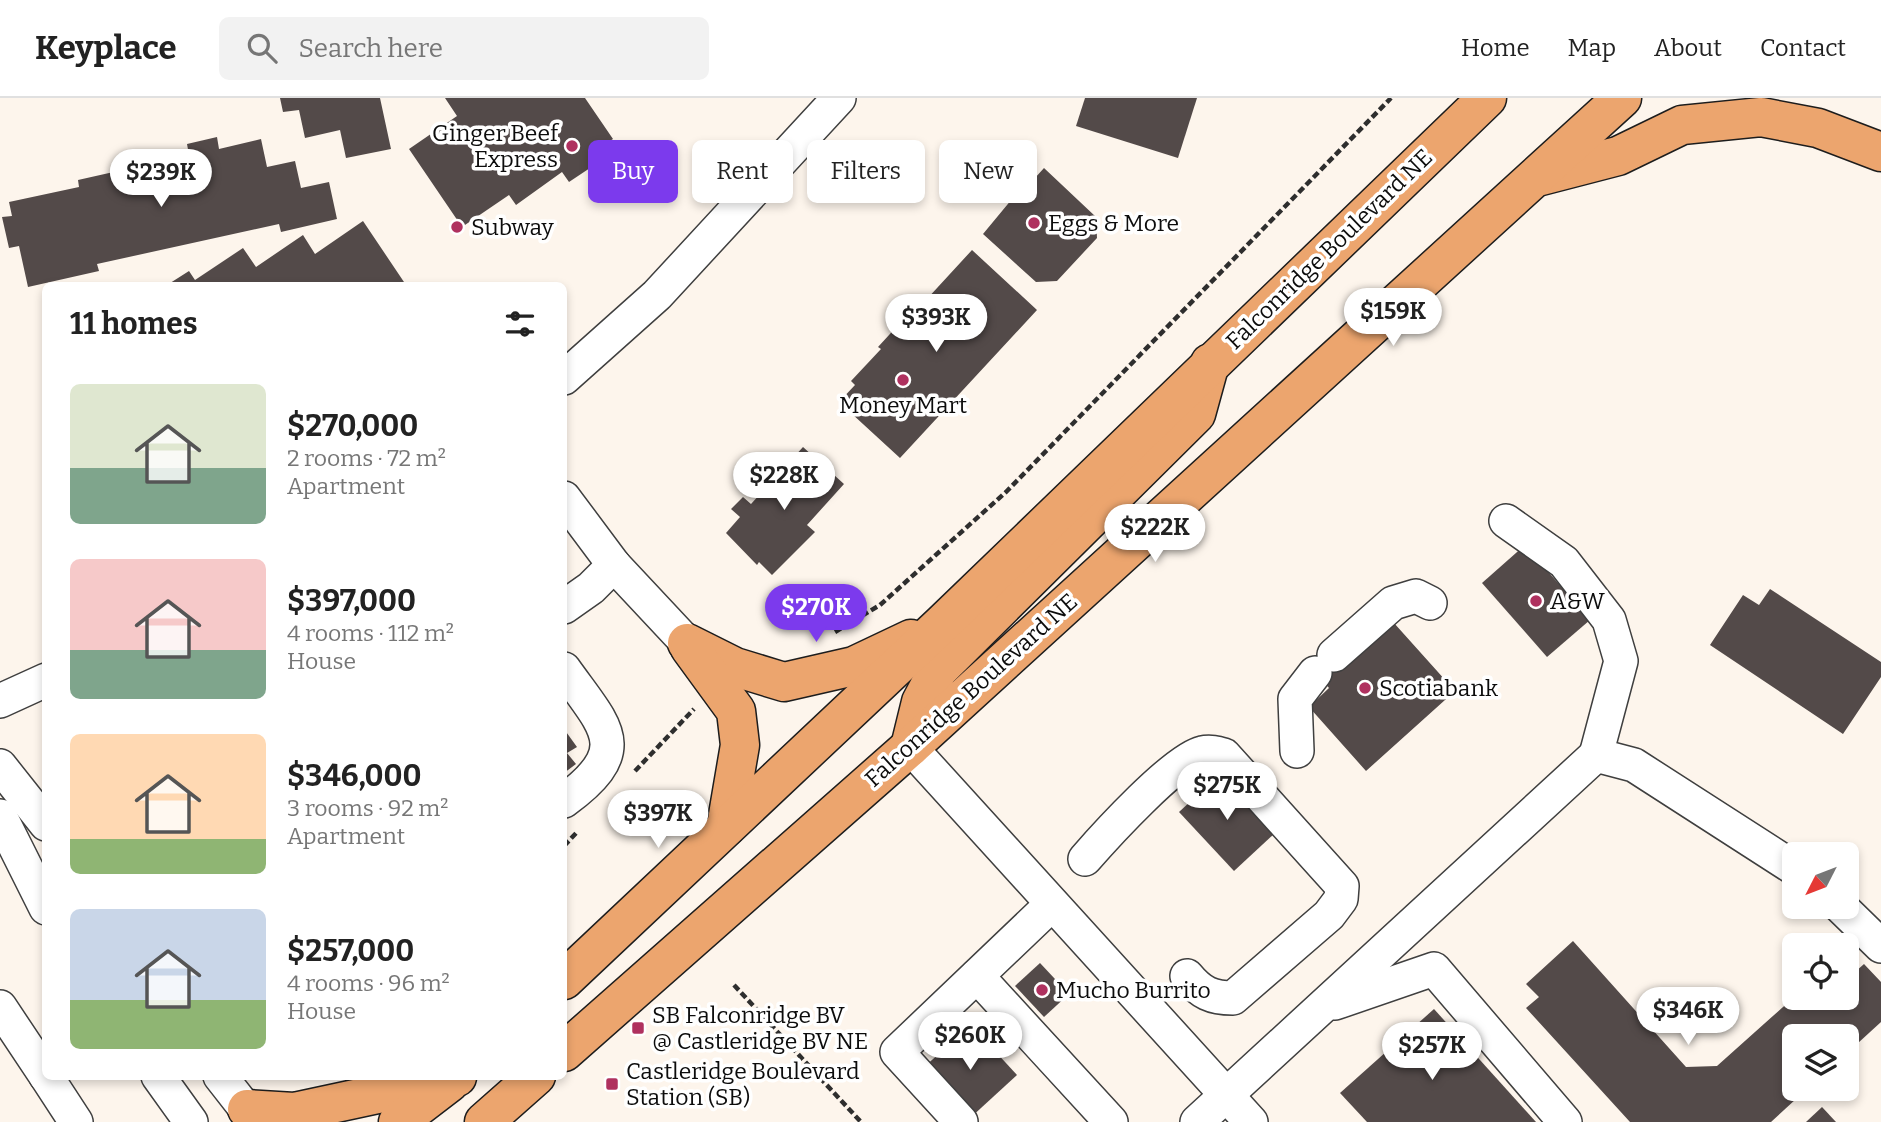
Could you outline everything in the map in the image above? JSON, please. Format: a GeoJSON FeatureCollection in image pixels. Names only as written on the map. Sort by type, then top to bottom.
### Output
{"type":"FeatureCollection","features":[{"type":"Feature","properties":{"kind":"main road","name":"Falconridge Boulevard NE"},"geometry":{"type":"LineString","coordinates":[[567,977],[943,623],[1487,98]]}},
{"type":"Feature","properties":{"kind":"main road","name":"Falconridge Boulevard NE"},"geometry":{"type":"LineString","coordinates":[[567,1049],[910,747],[1622,98]]}},
{"type":"Feature","properties":{"kind":"main road"},"geometry":{"type":"LineString","coordinates":[[1533,178],[1618,156],[1682,125],[1761,117],[1818,128],[1881,152]]}},
{"type":"Feature","properties":{"kind":"main road"},"geometry":{"type":"LineString","coordinates":[[910,747],[921,702],[938,670],[1196,414],[1210,363]]}},
{"type":"Feature","properties":{"kind":"main road"},"geometry":{"type":"LineString","coordinates":[[687,643],[735,667],[784,682],[854,666],[943,623]]}},
{"type":"Feature","properties":{"kind":"main road"},"geometry":{"type":"LineString","coordinates":[[687,643],[736,712],[740,745],[726,827]]}},
{"type":"Feature","properties":{"kind":"main road"},"geometry":{"type":"LineString","coordinates":[[251,1116],[294,1112],[444,1080]]}},
{"type":"Feature","properties":{"kind":"main road"},"geometry":{"type":"LineString","coordinates":[[398,1122],[454,1080]]}},
{"type":"Feature","properties":{"kind":"main road"},"geometry":{"type":"LineString","coordinates":[[484,1122],[531,1080]]}},
{"type":"Feature","properties":{"kind":"street"},"geometry":{"type":"LineString","coordinates":[[567,375],[657,295],[839,98]]}},
{"type":"Feature","properties":{"kind":"street"},"geometry":{"type":"LineString","coordinates":[[567,502],[614,565],[687,643]]}},
{"type":"Feature","properties":{"kind":"street"},"geometry":{"type":"LineString","coordinates":[[1196,1122],[1596,755],[1622,661],[1609,620],[1564,562],[1506,522]]}},
{"type":"Feature","properties":{"kind":"street"},"geometry":{"type":"LineString","coordinates":[[567,605],[591,588],[614,565]]}},
{"type":"Feature","properties":{"kind":"street"},"geometry":{"type":"LineString","coordinates":[[1297,751],[1295,699],[1324,664],[1392,603],[1416,596],[1430,603]]}},
{"type":"Feature","properties":{"kind":"street"},"geometry":{"type":"LineString","coordinates":[[567,673],[603,724],[609,739],[608,750],[589,782],[567,799]]}},
{"type":"Feature","properties":{"kind":"street"},"geometry":{"type":"LineString","coordinates":[[0,701],[42,682]]}},
{"type":"Feature","properties":{"kind":"street"},"geometry":{"type":"LineString","coordinates":[[910,747],[1251,1122]]}},
{"type":"Feature","properties":{"kind":"street"},"geometry":{"type":"LineString","coordinates":[[1085,859],[1111,828],[1173,772],[1200,753],[1212,752],[1224,755],[1342,886],[1341,899],[1329,915],[1233,998],[1214,998],[1196,987],[1187,976]]}},
{"type":"Feature","properties":{"kind":"street"},"geometry":{"type":"LineString","coordinates":[[1596,755],[1634,765],[1782,860]]}},
{"type":"Feature","properties":{"kind":"street"},"geometry":{"type":"LineString","coordinates":[[0,766],[42,819]]}},
{"type":"Feature","properties":{"kind":"street"},"geometry":{"type":"LineString","coordinates":[[0,816],[33,889],[42,902]]}},
{"type":"Feature","properties":{"kind":"street"},"geometry":{"type":"LineString","coordinates":[[961,1122],[897,1052],[1052,904]]}},
{"type":"Feature","properties":{"kind":"street"},"geometry":{"type":"LineString","coordinates":[[1853,919],[1881,946]]}},
{"type":"Feature","properties":{"kind":"street"},"geometry":{"type":"LineString","coordinates":[[1321,1007],[1434,969],[1565,1122]]}},
{"type":"Feature","properties":{"kind":"street"},"geometry":{"type":"LineString","coordinates":[[978,976],[1111,1122]]}},
{"type":"Feature","properties":{"kind":"street"},"geometry":{"type":"LineString","coordinates":[[5,1025],[42,1071]]}},
{"type":"Feature","properties":{"kind":"street"},"geometry":{"type":"LineString","coordinates":[[49,1080],[76,1122]]}},
{"type":"Feature","properties":{"kind":"street"},"geometry":{"type":"LineString","coordinates":[[161,1080],[191,1122]]}},
{"type":"Feature","properties":{"kind":"street"},"geometry":{"type":"LineString","coordinates":[[223,1080],[251,1116]]}},
{"type":"Feature","properties":{"kind":"path"},"geometry":{"type":"LineString","coordinates":[[824,638],[880,605],[1006,492],[1391,98]]}},
{"type":"Feature","properties":{"kind":"path"},"geometry":{"type":"LineString","coordinates":[[734,985],[861,1122]]}},
{"type":"Feature","properties":{"kind":"building"},"geometry":{"type":"Polygon","coordinates":[[[280,98],[380,98],[391,149],[346,158],[340,130],[305,138],[299,110],[283,112],[280,98]]]}},
{"type":"Feature","properties":{"kind":"building"},"geometry":{"type":"Polygon","coordinates":[[[445,98],[585,98],[613,139],[588,140],[588,169],[569,182],[562,172],[516,205],[509,195],[462,227],[409,149],[457,116],[445,98]]]}},
{"type":"Feature","properties":{"kind":"building"},"geometry":{"type":"Polygon","coordinates":[[[1085,98],[1197,98],[1178,158],[1076,126],[1085,98]]]}},
{"type":"Feature","properties":{"kind":"building"},"geometry":{"type":"Polygon","coordinates":[[[217,137],[219,149],[261,139],[267,167],[295,161],[301,188],[329,182],[337,219],[281,232],[279,224],[97,264],[99,271],[28,287],[19,246],[9,248],[2,217],[12,216],[9,202],[79,187],[78,180],[189,155],[187,144],[217,137]]]}},
{"type":"Feature","properties":{"kind":"building"},"geometry":{"type":"Polygon","coordinates":[[[1044,168],[1096,217],[1097,238],[1057,281],[1036,282],[983,234],[1009,203],[1037,203],[1037,176],[1044,168]]]}},
{"type":"Feature","properties":{"kind":"building"},"geometry":{"type":"Polygon","coordinates":[[[363,221],[404,282],[172,282],[189,271],[195,280],[243,248],[256,267],[303,235],[315,254],[363,221]]]}},
{"type":"Feature","properties":{"kind":"building"},"geometry":{"type":"Polygon","coordinates":[[[972,250],[1037,310],[900,458],[839,402],[855,385],[851,381],[881,349],[878,347],[900,323],[903,325],[972,250]]]}},
{"type":"Feature","properties":{"kind":"building"},"geometry":{"type":"Polygon","coordinates":[[[803,447],[844,484],[807,525],[815,532],[772,575],[759,562],[757,565],[726,533],[740,517],[731,509],[743,497],[751,504],[803,447]]]}},
{"type":"Feature","properties":{"kind":"building","name":"A&W"},"geometry":{"type":"Polygon","coordinates":[[[1525,545],[1590,620],[1547,657],[1482,583],[1525,545]]]}},
{"type":"Feature","properties":{"kind":"building"},"geometry":{"type":"Polygon","coordinates":[[[1770,589],[1881,662],[1881,677],[1843,734],[1710,645],[1743,595],[1759,605],[1770,589]]]}},
{"type":"Feature","properties":{"kind":"building"},"geometry":{"type":"Polygon","coordinates":[[[1394,623],[1455,691],[1366,771],[1309,707],[1329,688],[1307,663],[1326,646],[1394,623]]]}},
{"type":"Feature","properties":{"kind":"building"},"geometry":{"type":"Polygon","coordinates":[[[567,733],[577,747],[567,753],[567,733]]]}},
{"type":"Feature","properties":{"kind":"building"},"geometry":{"type":"Polygon","coordinates":[[[567,753],[576,764],[567,771],[567,753]]]}},
{"type":"Feature","properties":{"kind":"building"},"geometry":{"type":"Polygon","coordinates":[[[1220,774],[1275,833],[1234,871],[1179,812],[1220,774]]]}},
{"type":"Feature","properties":{"kind":"building"},"geometry":{"type":"Polygon","coordinates":[[[1573,941],[1686,1067],[1717,1066],[1782,1008],[1782,1010],[1859,1010],[1859,968],[1864,964],[1881,982],[1881,1022],[1859,1042],[1859,1024],[1782,1024],[1782,1101],[1794,1101],[1771,1122],[1630,1122],[1526,1008],[1539,997],[1526,984],[1573,941]]]}},
{"type":"Feature","properties":{"kind":"building","name":"Mucho Burrito"},"geometry":{"type":"Polygon","coordinates":[[[1040,963],[1069,994],[1044,1017],[1015,986],[1040,963]]]}},
{"type":"Feature","properties":{"kind":"building"},"geometry":{"type":"Polygon","coordinates":[[[1434,1009],[1536,1122],[1367,1122],[1340,1093],[1434,1009]]]}},
{"type":"Feature","properties":{"kind":"building"},"geometry":{"type":"Polygon","coordinates":[[[971,1025],[1017,1075],[969,1119],[923,1068],[971,1025]]]}},
{"type":"Feature","properties":{"kind":"building"},"geometry":{"type":"Polygon","coordinates":[[[1822,1107],[1836,1122],[1806,1122],[1822,1107]]]}},
{"type":"Feature","properties":{"kind":"place","name":"Ginger Beef Express"},"geometry":{"type":"Point","coordinates":[572,146]}},
{"type":"Feature","properties":{"kind":"place","name":"Eggs & More"},"geometry":{"type":"Point","coordinates":[1034,223]}},
{"type":"Feature","properties":{"kind":"place","name":"Subway"},"geometry":{"type":"Point","coordinates":[457,227]}},
{"type":"Feature","properties":{"kind":"place","name":"Money Mart"},"geometry":{"type":"Point","coordinates":[903,380]}},
{"type":"Feature","properties":{"kind":"place","name":"A&W"},"geometry":{"type":"Point","coordinates":[1536,601]}},
{"type":"Feature","properties":{"kind":"place","name":"Scotiabank"},"geometry":{"type":"Point","coordinates":[1365,688]}},
{"type":"Feature","properties":{"kind":"place","name":"Mucho Burrito"},"geometry":{"type":"Point","coordinates":[1042,990]}},
{"type":"Feature","properties":{"kind":"place","name":"SB Falconridge BV @ Castleridge BV NE"},"geometry":{"type":"Point","coordinates":[638,1028]}},
{"type":"Feature","properties":{"kind":"place","name":"Castleridge Boulevard Station (SB)"},"geometry":{"type":"Point","coordinates":[612,1084]}}]}
